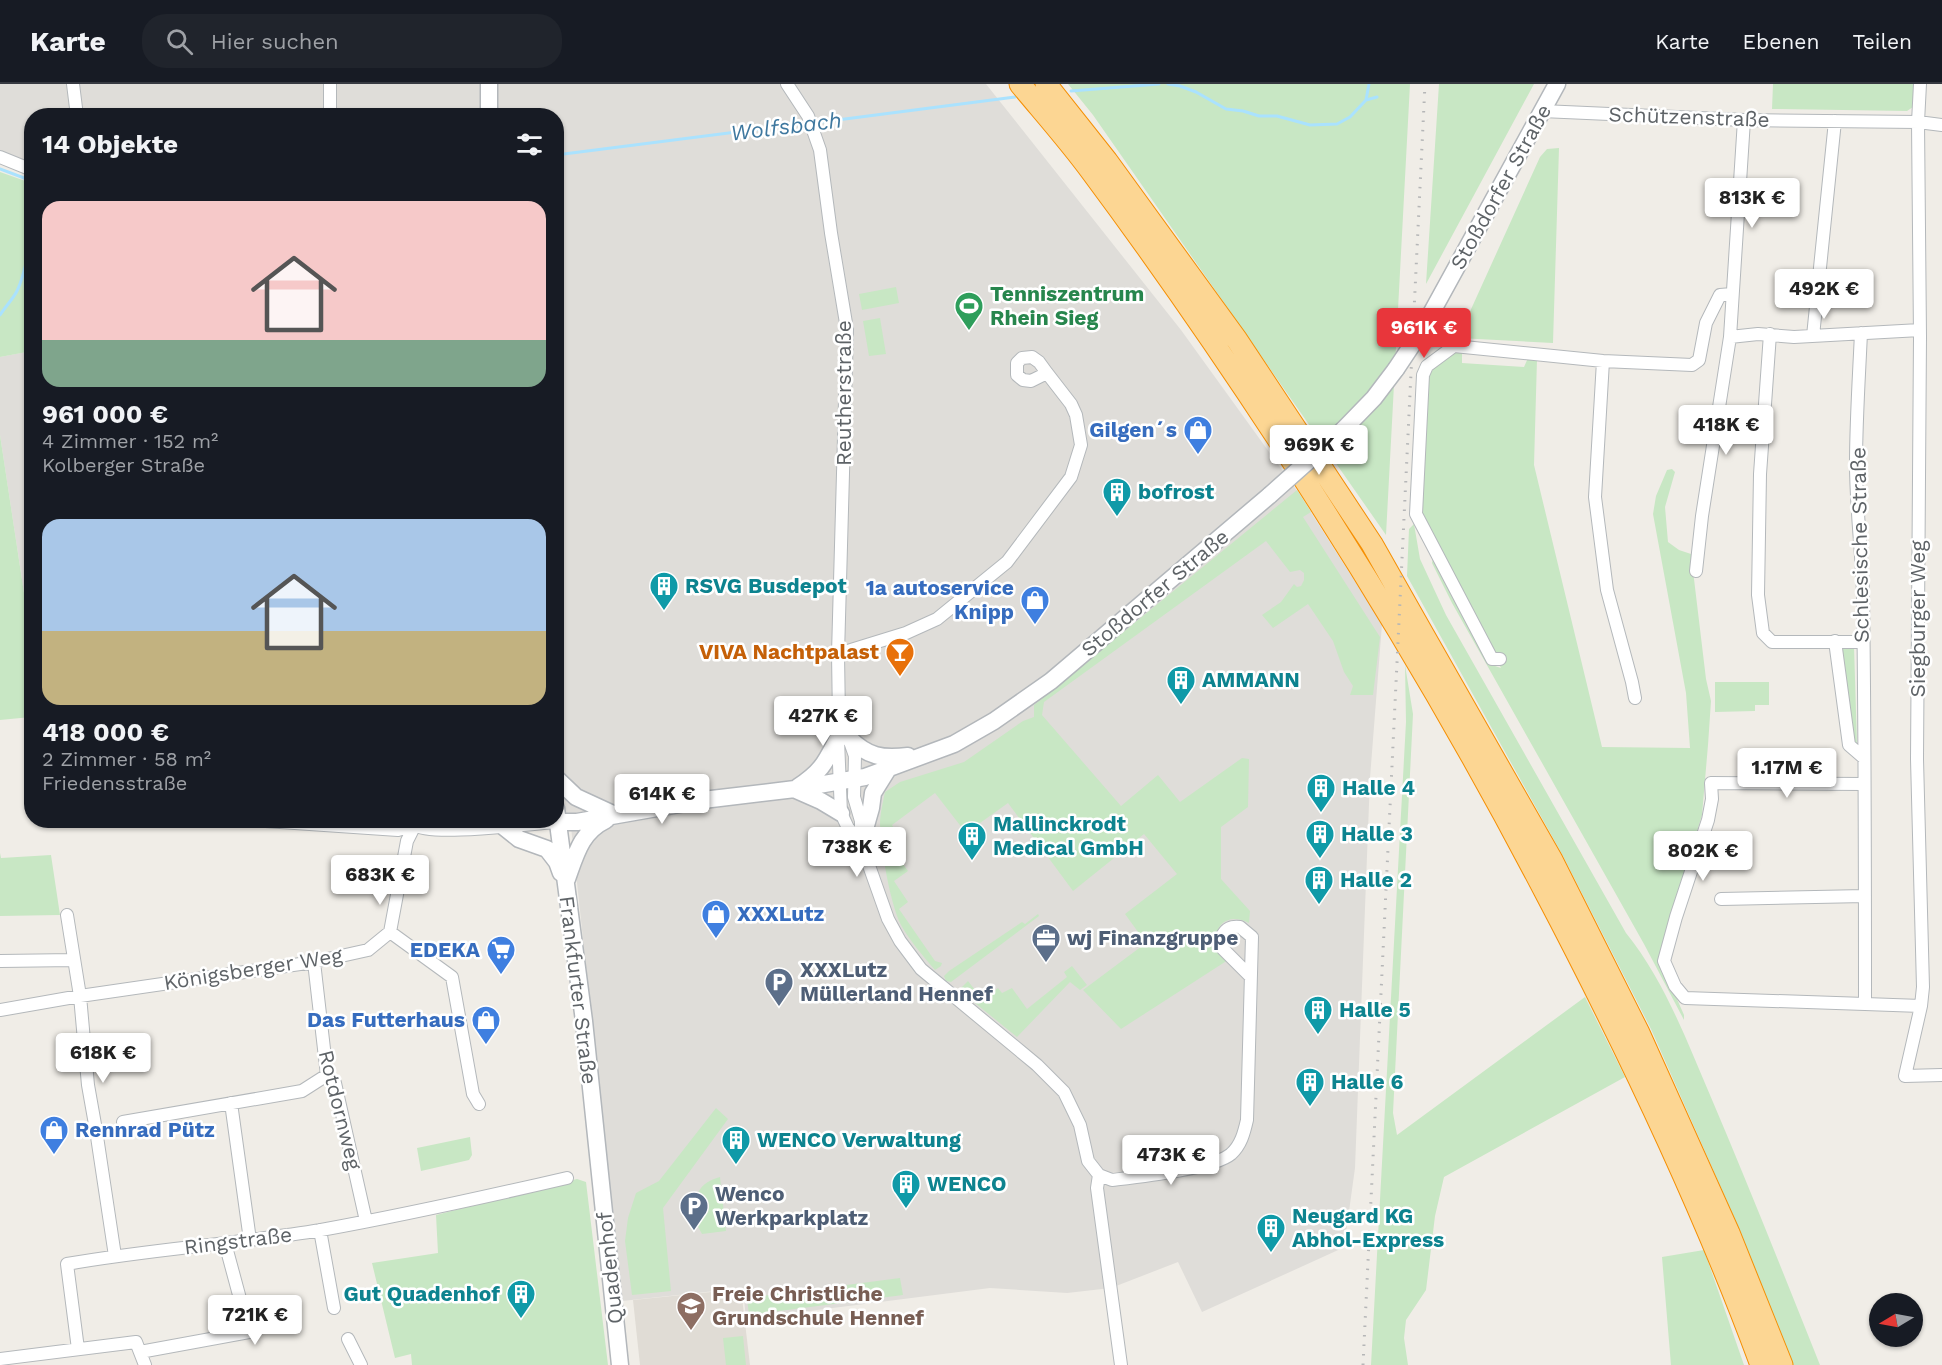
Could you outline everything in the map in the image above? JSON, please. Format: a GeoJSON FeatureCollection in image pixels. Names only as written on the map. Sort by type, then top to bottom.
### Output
{"type":"FeatureCollection","features":[{"type":"Feature","properties":{"kind":"highway"},"geometry":{"type":"LineString","coordinates":[[1020,84],[1089,169],[1230,364],[1356,558],[1454,723],[1506,816],[1621,1042],[1712,1244],[1761,1365]]}},
{"type":"Feature","properties":{"kind":"highway"},"geometry":{"type":"LineString","coordinates":[[1046,84],[1107,161],[1237,340],[1372,544],[1552,860],[1639,1033],[1729,1233],[1782,1365]]}},
{"type":"Feature","properties":{"kind":"main road"},"geometry":{"type":"LineString","coordinates":[[489,84],[489,108]]}},
{"type":"Feature","properties":{"kind":"main road","name":"Stoßdorfer Straße"},"geometry":{"type":"LineString","coordinates":[[564,817],[577,822],[703,800],[795,789],[847,780],[888,769],[954,744],[994,722],[1051,681],[1270,495],[1343,430],[1374,398],[1422,330],[1557,84]]}},
{"type":"Feature","properties":{"kind":"main road"},"geometry":{"type":"LineString","coordinates":[[795,789],[816,775],[843,738],[873,755],[887,758],[930,754]]}},
{"type":"Feature","properties":{"kind":"main road"},"geometry":{"type":"LineString","coordinates":[[861,843],[872,808],[873,794],[888,769]]}},
{"type":"Feature","properties":{"kind":"main road"},"geometry":{"type":"LineString","coordinates":[[564,787],[576,797],[615,815]]}},
{"type":"Feature","properties":{"kind":"main road"},"geometry":{"type":"LineString","coordinates":[[795,789],[842,813]]}},
{"type":"Feature","properties":{"kind":"main road"},"geometry":{"type":"LineString","coordinates":[[565,885],[579,843],[595,825],[615,815]]}},
{"type":"Feature","properties":{"kind":"main road"},"geometry":{"type":"LineString","coordinates":[[514,828],[519,839],[547,849],[557,862],[565,885]]}},
{"type":"Feature","properties":{"kind":"main road","name":"Frankfurter Straße"},"geometry":{"type":"LineString","coordinates":[[558,828],[600,1171]]}},
{"type":"Feature","properties":{"kind":"main road","name":"Quadenhof"},"geometry":{"type":"LineString","coordinates":[[600,1171],[621,1365]]}},
{"type":"Feature","properties":{"kind":"street"},"geometry":{"type":"LineString","coordinates":[[73,84],[76,108]]}},
{"type":"Feature","properties":{"kind":"street"},"geometry":{"type":"LineString","coordinates":[[330,84],[330,108]]}},
{"type":"Feature","properties":{"kind":"street","name":"Reutherstraße"},"geometry":{"type":"LineString","coordinates":[[787,84],[808,116],[820,150],[847,329],[838,654],[840,713],[847,780],[842,813]]}},
{"type":"Feature","properties":{"kind":"street","name":"Siegburger Weg"},"geometry":{"type":"LineString","coordinates":[[1920,84],[1918,122],[1920,330],[1917,759],[1923,987],[1921,1006],[1905,1076],[1942,1075]]}},
{"type":"Feature","properties":{"kind":"street","name":"Schützenstraße"},"geometry":{"type":"LineString","coordinates":[[1542,111],[1744,120],[1918,122],[1942,125]]}},
{"type":"Feature","properties":{"kind":"street"},"geometry":{"type":"LineString","coordinates":[[1696,571],[1702,516],[1730,337],[1744,120]]}},
{"type":"Feature","properties":{"kind":"street"},"geometry":{"type":"LineString","coordinates":[[1814,336],[1835,121]]}},
{"type":"Feature","properties":{"kind":"street"},"geometry":{"type":"LineString","coordinates":[[0,157],[24,167]]}},
{"type":"Feature","properties":{"kind":"street"},"geometry":{"type":"LineString","coordinates":[[1500,660],[1492,659],[1416,514],[1423,375],[1427,366],[1454,346],[1603,361],[1692,365],[1700,360],[1706,323],[1720,295],[1732,294]]}},
{"type":"Feature","properties":{"kind":"street"},"geometry":{"type":"LineString","coordinates":[[1730,337],[1770,334],[1794,337],[1920,330]]}},
{"type":"Feature","properties":{"kind":"street","name":"Schlesische Straße"},"geometry":{"type":"LineString","coordinates":[[1861,333],[1856,464],[1863,595],[1865,1004]]}},
{"type":"Feature","properties":{"kind":"street"},"geometry":{"type":"LineString","coordinates":[[1770,334],[1760,474],[1758,596],[1763,633],[1772,642],[1863,642]]}},
{"type":"Feature","properties":{"kind":"street"},"geometry":{"type":"LineString","coordinates":[[1603,361],[1595,496],[1607,590],[1635,698]]}},
{"type":"Feature","properties":{"kind":"street"},"geometry":{"type":"LineString","coordinates":[[838,654],[906,633],[937,619],[1007,562],[1057,498],[1071,477],[1081,445],[1076,415],[1071,404],[1047,373]]}},
{"type":"Feature","properties":{"kind":"street","name":"Schlesische Straße"},"geometry":{"type":"LineString","coordinates":[[1835,641],[1849,745],[1864,758]]}},
{"type":"Feature","properties":{"kind":"street"},"geometry":{"type":"LineString","coordinates":[[847,780],[861,821],[861,843],[888,919],[900,941],[921,969],[1037,1065],[1064,1092],[1080,1125],[1088,1161],[1099,1175],[1112,1180],[1201,1166],[1218,1162],[1231,1154],[1241,1142],[1247,1120],[1250,976]]}},
{"type":"Feature","properties":{"kind":"street"},"geometry":{"type":"LineString","coordinates":[[1864,784],[1711,783],[1712,799],[1708,819],[1676,916],[1664,961],[1675,986],[1685,998],[1921,1006]]}},
{"type":"Feature","properties":{"kind":"street"},"geometry":{"type":"LineString","coordinates":[[842,813],[848,828],[861,843]]}},
{"type":"Feature","properties":{"kind":"street"},"geometry":{"type":"LineString","coordinates":[[370,828],[399,830],[403,828]]}},
{"type":"Feature","properties":{"kind":"street"},"geometry":{"type":"LineString","coordinates":[[411,828],[390,932],[452,977],[473,1094],[478,1104]]}},
{"type":"Feature","properties":{"kind":"street"},"geometry":{"type":"LineString","coordinates":[[419,828],[442,828]]}},
{"type":"Feature","properties":{"kind":"street"},"geometry":{"type":"LineString","coordinates":[[1721,899],[1865,896]]}},
{"type":"Feature","properties":{"kind":"street"},"geometry":{"type":"LineString","coordinates":[[68,915],[80,996],[88,1085],[115,1256]]}},
{"type":"Feature","properties":{"kind":"street","name":"Königsberger Weg"},"geometry":{"type":"LineString","coordinates":[[0,1010],[314,962],[368,950],[390,932]]}},
{"type":"Feature","properties":{"kind":"street"},"geometry":{"type":"LineString","coordinates":[[0,961],[74,960]]}},
{"type":"Feature","properties":{"kind":"street","name":"Rotdornweg"},"geometry":{"type":"LineString","coordinates":[[314,962],[327,1075],[335,1083],[366,1221]]}},
{"type":"Feature","properties":{"kind":"street"},"geometry":{"type":"LineString","coordinates":[[123,1122],[302,1091],[327,1075]]}},
{"type":"Feature","properties":{"kind":"street"},"geometry":{"type":"LineString","coordinates":[[231,1104],[250,1240]]}},
{"type":"Feature","properties":{"kind":"street"},"geometry":{"type":"LineString","coordinates":[[1099,1175],[1097,1188],[1121,1365]]}},
{"type":"Feature","properties":{"kind":"street","name":"Ringstraße"},"geometry":{"type":"LineString","coordinates":[[78,1349],[68,1264],[320,1230],[432,1209],[567,1178]]}},
{"type":"Feature","properties":{"kind":"street"},"geometry":{"type":"LineString","coordinates":[[320,1230],[334,1308]]}},
{"type":"Feature","properties":{"kind":"street"},"geometry":{"type":"LineString","coordinates":[[140,1352],[249,1332],[225,1244]]}},
{"type":"Feature","properties":{"kind":"street"},"geometry":{"type":"LineString","coordinates":[[348,1338],[361,1365]]}},
{"type":"Feature","properties":{"kind":"street"},"geometry":{"type":"LineString","coordinates":[[7,1361],[136,1342],[145,1365]]}},
{"type":"Feature","properties":{"kind":"shaded area"},"geometry":{"type":"Polygon","coordinates":[[[0,84],[986,84],[1181,330],[1298,492],[1382,624],[1370,778],[1355,1168],[1346,1233],[1347,1246],[1202,1312],[1178,1262],[1111,1288],[1067,1293],[990,1288],[746,1319],[743,1288],[622,1301],[571,827],[564,827],[564,108],[24,108],[24,161],[0,151],[0,84]]]}},
{"type":"Feature","properties":{"kind":"shaded area"},"geometry":{"type":"Polygon","coordinates":[[[24,352],[24,593],[0,435],[0,357],[24,352]]]}},
{"type":"Feature","properties":{"kind":"shaded area","name":"Freie Christliche Grundschule Hennef"},"geometry":{"type":"Polygon","coordinates":[[[741,1289],[750,1365],[640,1365],[633,1300],[741,1289]]]}},
{"type":"Feature","properties":{"kind":"green space"},"geometry":{"type":"Polygon","coordinates":[[[1068,84],[1410,84],[1386,535],[1093,115],[1068,84]]]}},
{"type":"Feature","properties":{"kind":"green space"},"geometry":{"type":"Polygon","coordinates":[[[1439,84],[1534,84],[1426,284],[1439,84]]]}},
{"type":"Feature","properties":{"kind":"green space"},"geometry":{"type":"Polygon","coordinates":[[[1773,84],[1914,84],[1913,107],[1907,111],[1772,109],[1773,84]]]}},
{"type":"Feature","properties":{"kind":"green space"},"geometry":{"type":"Polygon","coordinates":[[[1559,148],[1553,343],[1458,338],[1540,157],[1547,149],[1559,148]]]}},
{"type":"Feature","properties":{"kind":"green space"},"geometry":{"type":"Polygon","coordinates":[[[0,172],[24,181],[24,352],[0,357],[0,172]]]}},
{"type":"Feature","properties":{"kind":"green space"},"geometry":{"type":"Polygon","coordinates":[[[896,287],[899,303],[862,310],[859,294],[896,287]]]}},
{"type":"Feature","properties":{"kind":"green space"},"geometry":{"type":"Polygon","coordinates":[[[880,318],[886,354],[869,356],[863,321],[880,318]]]}},
{"type":"Feature","properties":{"kind":"green space"},"geometry":{"type":"Polygon","coordinates":[[[1452,351],[1462,352],[1462,363],[1524,367],[1528,358],[1537,359],[1534,465],[1602,747],[1690,748],[1686,693],[1653,514],[1656,496],[1667,470],[1672,469],[1675,472],[1665,507],[1668,542],[1679,550],[1691,554],[1706,679],[1711,701],[1702,815],[1659,958],[1684,1015],[1684,1020],[1644,944],[1452,603],[1432,563],[1434,553],[1492,665],[1501,668],[1420,517],[1426,376],[1452,351]]]}},
{"type":"Feature","properties":{"kind":"green space"},"geometry":{"type":"Polygon","coordinates":[[[0,435],[24,593],[24,718],[0,720],[0,435]]]}},
{"type":"Feature","properties":{"kind":"green space"},"geometry":{"type":"Polygon","coordinates":[[[1297,490],[1311,512],[1303,517],[1380,637],[1373,695],[1350,695],[1353,686],[1344,672],[1333,641],[1308,604],[1273,628],[1262,615],[1281,602],[1294,584],[1297,587],[1301,586],[1304,580],[1304,573],[1300,570],[1290,572],[1266,541],[1044,702],[1042,715],[1121,806],[1158,775],[1180,802],[1242,758],[1249,759],[1248,807],[1221,827],[1221,879],[1250,911],[1249,923],[1231,919],[1219,928],[1217,943],[1228,960],[1121,1029],[1083,990],[1146,943],[1125,914],[1177,874],[1144,834],[1073,891],[1008,803],[966,833],[935,793],[892,825],[897,833],[886,841],[908,871],[894,881],[908,902],[899,909],[935,961],[942,963],[935,970],[901,925],[893,904],[884,862],[880,824],[885,792],[900,782],[964,762],[1023,721],[1034,717],[1034,705],[1297,490]]]}},
{"type":"Feature","properties":{"kind":"green space"},"geometry":{"type":"Polygon","coordinates":[[[1414,524],[1420,559],[1446,615],[1626,933],[1640,951],[1663,990],[1738,1162],[1820,1365],[1793,1365],[1741,1233],[1651,1029],[1563,856],[1407,576],[1409,529],[1414,524]]]}},
{"type":"Feature","properties":{"kind":"green space"},"geometry":{"type":"Polygon","coordinates":[[[1841,646],[1854,646],[1857,744],[1853,743],[1841,646]]]}},
{"type":"Feature","properties":{"kind":"green space"},"geometry":{"type":"Polygon","coordinates":[[[1405,665],[1413,714],[1393,1113],[1397,1135],[1585,997],[1625,1077],[1444,1177],[1435,1216],[1426,1290],[1406,1320],[1404,1338],[1408,1365],[1371,1365],[1406,722],[1405,665]]]}},
{"type":"Feature","properties":{"kind":"green space"},"geometry":{"type":"Polygon","coordinates":[[[1715,682],[1769,682],[1769,705],[1755,705],[1755,711],[1715,712],[1715,682]]]}},
{"type":"Feature","properties":{"kind":"green space"},"geometry":{"type":"Polygon","coordinates":[[[0,853],[1,858],[51,855],[60,915],[0,916],[0,853]]]}},
{"type":"Feature","properties":{"kind":"green space"},"geometry":{"type":"Polygon","coordinates":[[[1038,914],[1039,916],[951,982],[946,981],[944,976],[949,971],[1022,922],[1025,924],[1038,914]]]}},
{"type":"Feature","properties":{"kind":"green space"},"geometry":{"type":"Polygon","coordinates":[[[1072,966],[1087,985],[1080,990],[1070,982],[1017,1037],[959,990],[968,981],[982,999],[998,988],[1002,993],[1012,988],[1027,1009],[1067,977],[1064,972],[1072,966]]]}},
{"type":"Feature","properties":{"kind":"green space"},"geometry":{"type":"Polygon","coordinates":[[[716,1108],[728,1119],[663,1208],[671,1291],[632,1295],[625,1241],[628,1218],[636,1193],[659,1181],[716,1108]]]}},
{"type":"Feature","properties":{"kind":"green space"},"geometry":{"type":"Polygon","coordinates":[[[470,1137],[472,1155],[469,1160],[421,1171],[417,1148],[470,1137]]]}},
{"type":"Feature","properties":{"kind":"green space"},"geometry":{"type":"Polygon","coordinates":[[[720,1177],[726,1231],[702,1234],[691,1214],[695,1201],[707,1182],[720,1177]]]}},
{"type":"Feature","properties":{"kind":"green space"},"geometry":{"type":"Polygon","coordinates":[[[577,1179],[586,1182],[608,1365],[412,1365],[411,1354],[395,1358],[372,1263],[438,1253],[436,1215],[577,1179]]]}},
{"type":"Feature","properties":{"kind":"green space"},"geometry":{"type":"Polygon","coordinates":[[[1704,1250],[1744,1365],[1671,1365],[1662,1257],[1704,1250]]]}},
{"type":"Feature","properties":{"kind":"green space"},"geometry":{"type":"Polygon","coordinates":[[[900,1278],[903,1295],[749,1315],[747,1298],[900,1278]]]}},
{"type":"Feature","properties":{"kind":"green space"},"geometry":{"type":"Polygon","coordinates":[[[743,1336],[746,1365],[726,1365],[723,1338],[743,1336]]]}},
{"type":"Feature","properties":{"kind":"waterway","name":"Wolfsbach"},"geometry":{"type":"LineString","coordinates":[[1071,91],[1159,84]]}},
{"type":"Feature","properties":{"kind":"waterway","name":"Wolfsbach"},"geometry":{"type":"LineString","coordinates":[[1168,84],[1196,92],[1226,109],[1259,116],[1277,116],[1310,125],[1337,124],[1350,117],[1366,100],[1369,84]]}},
{"type":"Feature","properties":{"kind":"waterway","name":"Wolfsbach"},"geometry":{"type":"LineString","coordinates":[[814,123],[1015,97]]}},
{"type":"Feature","properties":{"kind":"waterway"},"geometry":{"type":"LineString","coordinates":[[1366,100],[1377,97]]}},
{"type":"Feature","properties":{"kind":"waterway","name":"Wolfsbach"},"geometry":{"type":"LineString","coordinates":[[564,154],[808,123]]}},
{"type":"Feature","properties":{"kind":"waterway"},"geometry":{"type":"LineString","coordinates":[[0,169],[24,178]]}},
{"type":"Feature","properties":{"kind":"waterway","name":"Wolfsbach"},"geometry":{"type":"LineString","coordinates":[[0,315],[20,285],[24,271]]}},
{"type":"Feature","properties":{"kind":"railway"},"geometry":{"type":"LineString","coordinates":[[1363,1365],[1425,84]]}},
{"type":"Feature","properties":{"kind":"place","name":"Tenniszentrum Rhein Sieg"},"geometry":{"type":"Point","coordinates":[969,332]}},
{"type":"Feature","properties":{"kind":"place","name":"Gilgen´s"},"geometry":{"type":"Point","coordinates":[1198,456]}},
{"type":"Feature","properties":{"kind":"place","name":"bofrost"},"geometry":{"type":"Point","coordinates":[1117,518]}},
{"type":"Feature","properties":{"kind":"place","name":"RSVG Busdepot"},"geometry":{"type":"Point","coordinates":[664,612]}},
{"type":"Feature","properties":{"kind":"place","name":"1a autoservice Knipp"},"geometry":{"type":"Point","coordinates":[1035,626]}},
{"type":"Feature","properties":{"kind":"place","name":"VIVA Nachtpalast"},"geometry":{"type":"Point","coordinates":[900,678]}},
{"type":"Feature","properties":{"kind":"place","name":"AMMANN"},"geometry":{"type":"Point","coordinates":[1181,706]}},
{"type":"Feature","properties":{"kind":"place","name":"Halle 4"},"geometry":{"type":"Point","coordinates":[1321,814]}},
{"type":"Feature","properties":{"kind":"place","name":"Halle 3"},"geometry":{"type":"Point","coordinates":[1320,860]}},
{"type":"Feature","properties":{"kind":"place","name":"Mallinckrodt Medical GmbH"},"geometry":{"type":"Point","coordinates":[972,862]}},
{"type":"Feature","properties":{"kind":"place","name":"Halle 2"},"geometry":{"type":"Point","coordinates":[1319,906]}},
{"type":"Feature","properties":{"kind":"place","name":"XXXLutz"},"geometry":{"type":"Point","coordinates":[716,940]}},
{"type":"Feature","properties":{"kind":"place","name":"wj Finanzgruppe"},"geometry":{"type":"Point","coordinates":[1046,964]}},
{"type":"Feature","properties":{"kind":"place","name":"EDEKA"},"geometry":{"type":"Point","coordinates":[501,976]}},
{"type":"Feature","properties":{"kind":"place","name":"XXXLutz Müllerland Hennef"},"geometry":{"type":"Point","coordinates":[779,1008]}},
{"type":"Feature","properties":{"kind":"place","name":"Halle 5"},"geometry":{"type":"Point","coordinates":[1318,1036]}},
{"type":"Feature","properties":{"kind":"place","name":"Das Futterhaus"},"geometry":{"type":"Point","coordinates":[486,1046]}},
{"type":"Feature","properties":{"kind":"place","name":"Halle 6"},"geometry":{"type":"Point","coordinates":[1310,1108]}},
{"type":"Feature","properties":{"kind":"place","name":"Rennrad Pütz"},"geometry":{"type":"Point","coordinates":[54,1156]}},
{"type":"Feature","properties":{"kind":"place","name":"WENCO Verwaltung"},"geometry":{"type":"Point","coordinates":[736,1166]}},
{"type":"Feature","properties":{"kind":"place","name":"WENCO"},"geometry":{"type":"Point","coordinates":[906,1210]}},
{"type":"Feature","properties":{"kind":"place","name":"Wenco Werkparkplatz"},"geometry":{"type":"Point","coordinates":[694,1232]}},
{"type":"Feature","properties":{"kind":"place","name":"Neugard KG Abhol-Express"},"geometry":{"type":"Point","coordinates":[1271,1254]}},
{"type":"Feature","properties":{"kind":"place","name":"Gut Quadenhof"},"geometry":{"type":"Point","coordinates":[521,1320]}},
{"type":"Feature","properties":{"kind":"place","name":"Freie Christliche Grundschule Hennef"},"geometry":{"type":"Point","coordinates":[691,1332]}}]}
